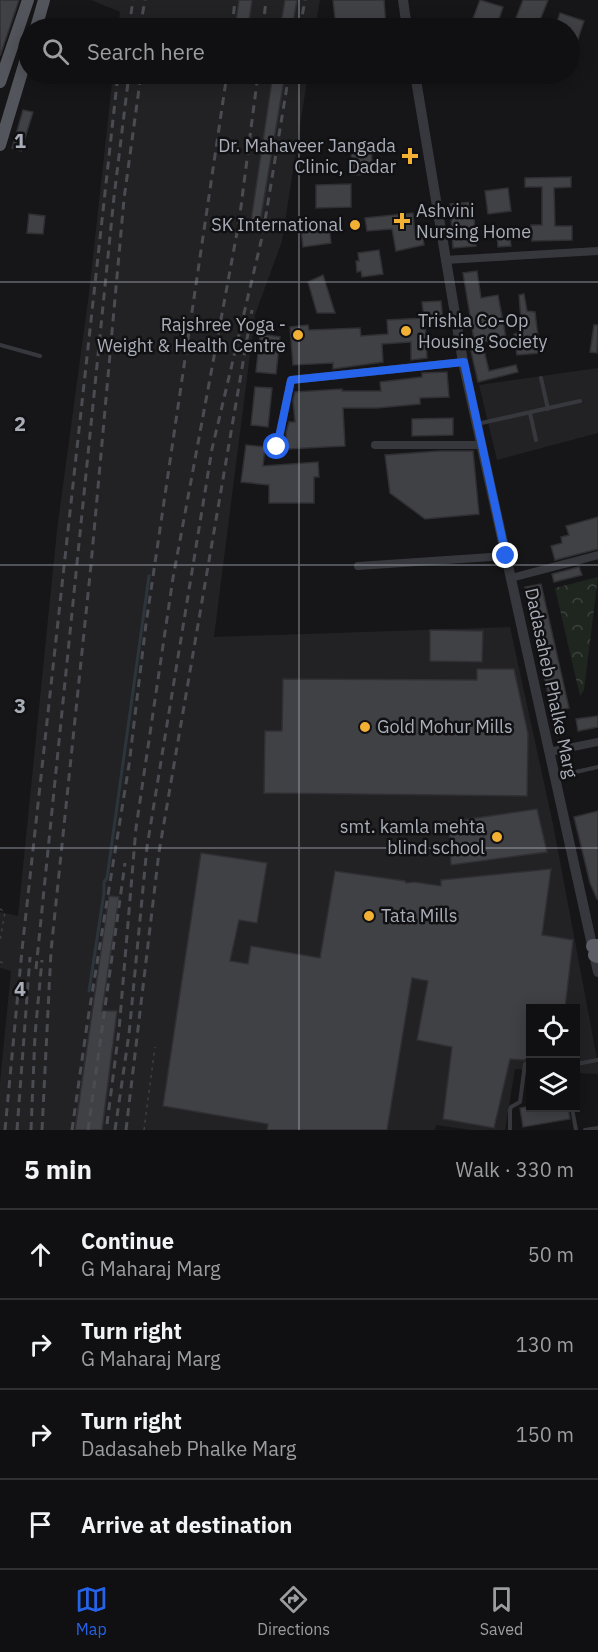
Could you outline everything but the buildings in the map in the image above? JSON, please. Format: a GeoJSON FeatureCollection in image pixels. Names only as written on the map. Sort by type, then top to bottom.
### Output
{"type":"FeatureCollection","features":[{"type":"Feature","properties":{"kind":"main road"},"geometry":{"type":"LineString","coordinates":[[21,18],[28,0]]}},
{"type":"Feature","properties":{"kind":"main road"},"geometry":{"type":"LineString","coordinates":[[39,18],[45,0]]}},
{"type":"Feature","properties":{"kind":"main road"},"geometry":{"type":"LineString","coordinates":[[0,82],[4,62],[18,26]]}},
{"type":"Feature","properties":{"kind":"main road"},"geometry":{"type":"LineString","coordinates":[[0,145],[5,111],[18,78]]}},
{"type":"Feature","properties":{"kind":"street"},"geometry":{"type":"LineString","coordinates":[[403,0],[406,18]]}},
{"type":"Feature","properties":{"kind":"street","name":"Dadasaheb Phalke Marg"},"geometry":{"type":"LineString","coordinates":[[417,84],[445,260],[476,424],[596,951],[598,972]]}},
{"type":"Feature","properties":{"kind":"street"},"geometry":{"type":"LineString","coordinates":[[445,260],[598,251]]}},
{"type":"Feature","properties":{"kind":"street"},"geometry":{"type":"LineString","coordinates":[[277,447],[291,380],[464,362]]}},
{"type":"Feature","properties":{"kind":"street"},"geometry":{"type":"LineString","coordinates":[[375,445],[481,445]]}},
{"type":"Feature","properties":{"kind":"street"},"geometry":{"type":"LineString","coordinates":[[511,578],[598,555]]}},
{"type":"Feature","properties":{"kind":"street"},"geometry":{"type":"LineString","coordinates":[[358,566],[506,556]]}},
{"type":"Feature","properties":{"kind":"street"},"geometry":{"type":"LineString","coordinates":[[549,752],[598,742]]}},
{"type":"Feature","properties":{"kind":"lane"},"geometry":{"type":"LineString","coordinates":[[0,345],[40,356]]}},
{"type":"Feature","properties":{"kind":"lane"},"geometry":{"type":"LineString","coordinates":[[541,378],[548,409]]}},
{"type":"Feature","properties":{"kind":"lane"},"geometry":{"type":"LineString","coordinates":[[476,424],[580,401]]}},
{"type":"Feature","properties":{"kind":"lane"},"geometry":{"type":"LineString","coordinates":[[530,413],[536,440]]}},
{"type":"Feature","properties":{"kind":"lane"},"geometry":{"type":"LineString","coordinates":[[555,776],[598,767]]}},
{"type":"Feature","properties":{"kind":"lane"},"geometry":{"type":"LineString","coordinates":[[580,1063],[598,1060]]}},
{"type":"Feature","properties":{"kind":"lane"},"geometry":{"type":"LineString","coordinates":[[510,1130],[510,1107],[520,1102],[526,1064]]}},
{"type":"Feature","properties":{"kind":"lane"},"geometry":{"type":"LineString","coordinates":[[573,1112],[576,1130]]}},
{"type":"Feature","properties":{"kind":"lane"},"geometry":{"type":"LineString","coordinates":[[585,1130],[598,1128]]}},
{"type":"Feature","properties":{"kind":"path"},"geometry":{"type":"LineString","coordinates":[[0,909],[4,912],[0,940]]}},
{"type":"Feature","properties":{"kind":"path"},"geometry":{"type":"LineString","coordinates":[[0,962],[4,963]]}},
{"type":"Feature","properties":{"kind":"path"},"geometry":{"type":"LineString","coordinates":[[103,1044],[110,1042],[114,1044]]}},
{"type":"Feature","properties":{"kind":"path"},"geometry":{"type":"LineString","coordinates":[[144,1130],[155,1047]]}},
{"type":"Feature","properties":{"kind":"shaded area"},"geometry":{"type":"Polygon","coordinates":[[[91,0],[320,0],[317,18],[119,18],[120,12],[91,0]]]}},
{"type":"Feature","properties":{"kind":"shaded area"},"geometry":{"type":"Polygon","coordinates":[[[112,84],[306,84],[282,241],[255,315],[214,637],[510,627],[553,824],[598,1074],[580,1073],[580,1004],[526,1004],[526,1070],[515,1069],[505,1130],[471,1130],[436,1125],[435,1130],[0,1130],[0,1082],[11,971],[0,968],[0,912],[18,916],[57,530],[89,293],[112,84]]]}},
{"type":"Feature","properties":{"kind":"shaded area"},"geometry":{"type":"Polygon","coordinates":[[[598,368],[598,433],[497,460],[479,385],[598,368]]]}},
{"type":"Feature","properties":{"kind":"green space"},"geometry":{"type":"Polygon","coordinates":[[[598,577],[584,690],[580,696],[555,588],[598,577]]]}},
{"type":"Feature","properties":{"kind":"waterway"},"geometry":{"type":"LineString","coordinates":[[89,991],[149,576]]}},
{"type":"Feature","properties":{"kind":"railway"},"geometry":{"type":"LineString","coordinates":[[130,18],[133,0]]}},
{"type":"Feature","properties":{"kind":"railway"},"geometry":{"type":"LineString","coordinates":[[142,18],[145,0]]}},
{"type":"Feature","properties":{"kind":"railway"},"geometry":{"type":"LineString","coordinates":[[233,18],[235,0]]}},
{"type":"Feature","properties":{"kind":"railway"},"geometry":{"type":"LineString","coordinates":[[264,18],[266,0]]}},
{"type":"Feature","properties":{"kind":"railway"},"geometry":{"type":"LineString","coordinates":[[302,18],[305,0]]}},
{"type":"Feature","properties":{"kind":"railway"},"geometry":{"type":"LineString","coordinates":[[5,1130],[22,950],[117,84]]}},
{"type":"Feature","properties":{"kind":"railway"},"geometry":{"type":"LineString","coordinates":[[36,969],[114,197],[128,84]]}},
{"type":"Feature","properties":{"kind":"railway"},"geometry":{"type":"LineString","coordinates":[[42,1130],[51,951],[91,565],[124,199],[140,84]]}},
{"type":"Feature","properties":{"kind":"railway"},"geometry":{"type":"LineString","coordinates":[[72,1130],[129,765],[146,624],[226,84]]}},
{"type":"Feature","properties":{"kind":"railway"},"geometry":{"type":"LineString","coordinates":[[107,1124],[119,1030],[136,828],[173,578],[239,222],[257,84]]}},
{"type":"Feature","properties":{"kind":"railway"},"geometry":{"type":"LineString","coordinates":[[115,1130],[129,1034],[147,847],[212,449],[263,233],[287,84]]}},
{"type":"Feature","properties":{"kind":"railway"},"geometry":{"type":"LineString","coordinates":[[126,1130],[159,852],[252,310]]}},
{"type":"Feature","properties":{"kind":"railway"},"geometry":{"type":"LineString","coordinates":[[88,1130],[125,863]]}},
{"type":"Feature","properties":{"kind":"railway"},"geometry":{"type":"LineString","coordinates":[[17,1130],[30,957]]}},
{"type":"Feature","properties":{"kind":"railway"},"geometry":{"type":"LineString","coordinates":[[31,1130],[35,1035],[42,960]]}},
{"type":"Feature","properties":{"kind":"place","name":"Dr. Mahaveer Jangada Clinic, Dadar"},"geometry":{"type":"Point","coordinates":[410,156]}},
{"type":"Feature","properties":{"kind":"place","name":"Ashvini Nursing Home"},"geometry":{"type":"Point","coordinates":[402,221]}},
{"type":"Feature","properties":{"kind":"place","name":"SK International"},"geometry":{"type":"Point","coordinates":[355,225]}},
{"type":"Feature","properties":{"kind":"place","name":"Trishla Co-Op Housing Society"},"geometry":{"type":"Point","coordinates":[406,331]}},
{"type":"Feature","properties":{"kind":"place","name":"Rajshree Yoga - Weight & Health Centre"},"geometry":{"type":"Point","coordinates":[298,335]}},
{"type":"Feature","properties":{"kind":"place","name":"Gold Mohur Mills"},"geometry":{"type":"Point","coordinates":[365,727]}},
{"type":"Feature","properties":{"kind":"place","name":"smt. kamla mehta blind school"},"geometry":{"type":"Point","coordinates":[497,837]}},
{"type":"Feature","properties":{"kind":"place","name":"Tata Mills"},"geometry":{"type":"Point","coordinates":[369,916]}},
{"type":"Feature","properties":{"kind":"route"},"geometry":{"type":"LineString","coordinates":[[277,447],[291,380],[464,362],[506,556]]}}]}
